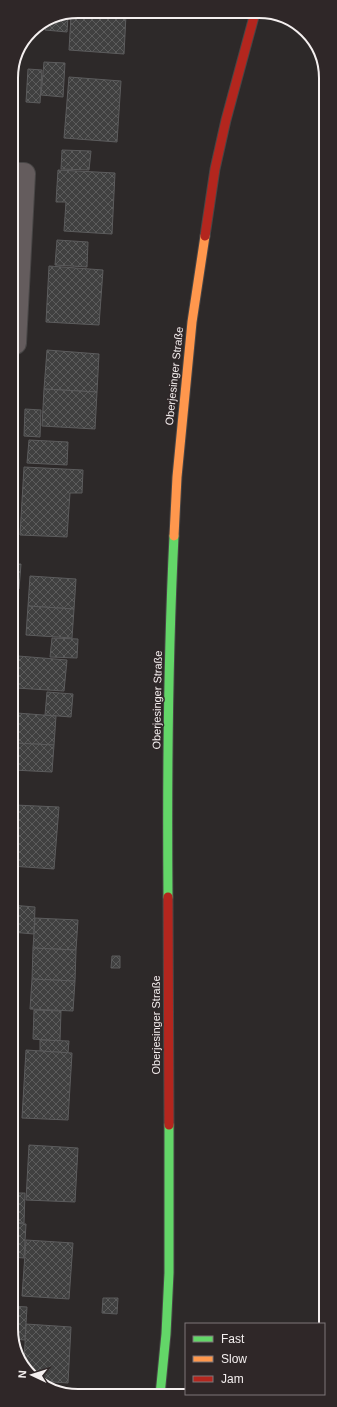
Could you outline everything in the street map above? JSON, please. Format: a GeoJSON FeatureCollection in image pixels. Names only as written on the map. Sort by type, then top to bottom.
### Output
{"type":"FeatureCollection","features":[{"type":"Feature","properties":{"kind":"main road","name":"Oberjesinger Straße"},"geometry":{"type":"LineString","coordinates":[[161,1389],[166,1334],[169,1273],[170,1191],[167,795],[171,594],[177,477],[191,329],[213,177],[226,120],[254,18]]}},
{"type":"Feature","properties":{"kind":"street"},"geometry":{"type":"LineString","coordinates":[[18,174],[24,174],[18,287]]}},
{"type":"Feature","properties":{"kind":"building"},"geometry":{"type":"Polygon","coordinates":[[[126,18],[124,54],[69,50],[71,19],[126,18]]]}},
{"type":"Feature","properties":{"kind":"building"},"geometry":{"type":"Polygon","coordinates":[[[68,19],[67,32],[45,30],[48,26],[68,19]]]}},
{"type":"Feature","properties":{"kind":"building"},"geometry":{"type":"Polygon","coordinates":[[[44,62],[65,63],[63,97],[41,95],[44,62]]]}},
{"type":"Feature","properties":{"kind":"building"},"geometry":{"type":"Polygon","coordinates":[[[28,69],[42,70],[40,103],[26,102],[28,69]]]}},
{"type":"Feature","properties":{"kind":"building"},"geometry":{"type":"Polygon","coordinates":[[[69,77],[121,81],[117,142],[64,138],[69,77]]]}},
{"type":"Feature","properties":{"kind":"building"},"geometry":{"type":"Polygon","coordinates":[[[62,150],[91,151],[89,170],[61,169],[62,150]]]}},
{"type":"Feature","properties":{"kind":"building"},"geometry":{"type":"Polygon","coordinates":[[[58,170],[115,173],[112,234],[64,231],[66,202],[56,202],[58,170]]]}},
{"type":"Feature","properties":{"kind":"building"},"geometry":{"type":"Polygon","coordinates":[[[57,240],[88,242],[87,267],[55,265],[57,240]]]}},
{"type":"Feature","properties":{"kind":"building"},"geometry":{"type":"Polygon","coordinates":[[[49,266],[103,270],[99,325],[46,322],[49,266]]]}},
{"type":"Feature","properties":{"kind":"building"},"geometry":{"type":"Polygon","coordinates":[[[47,350],[99,354],[97,392],[44,389],[47,350]]]}},
{"type":"Feature","properties":{"kind":"building"},"geometry":{"type":"Polygon","coordinates":[[[44,389],[97,392],[95,429],[42,426],[44,389]]]}},
{"type":"Feature","properties":{"kind":"building"},"geometry":{"type":"Polygon","coordinates":[[[25,409],[41,410],[40,437],[24,436],[25,409]]]}},
{"type":"Feature","properties":{"kind":"building"},"geometry":{"type":"Polygon","coordinates":[[[29,440],[68,442],[67,465],[27,463],[29,440]]]}},
{"type":"Feature","properties":{"kind":"building"},"geometry":{"type":"Polygon","coordinates":[[[24,467],[83,470],[82,493],[70,493],[67,537],[20,535],[24,467]]]}},
{"type":"Feature","properties":{"kind":"building"},"geometry":{"type":"Polygon","coordinates":[[[18,564],[21,564],[19,589],[18,564]]]}},
{"type":"Feature","properties":{"kind":"building"},"geometry":{"type":"Polygon","coordinates":[[[30,576],[76,579],[74,609],[28,606],[30,576]]]}},
{"type":"Feature","properties":{"kind":"building"},"geometry":{"type":"Polygon","coordinates":[[[28,606],[74,609],[72,638],[26,635],[28,606]]]}},
{"type":"Feature","properties":{"kind":"building"},"geometry":{"type":"Polygon","coordinates":[[[52,638],[78,639],[77,658],[50,657],[52,638]]]}},
{"type":"Feature","properties":{"kind":"building"},"geometry":{"type":"Polygon","coordinates":[[[18,656],[67,660],[64,691],[18,688],[18,656]]]}},
{"type":"Feature","properties":{"kind":"building"},"geometry":{"type":"Polygon","coordinates":[[[47,692],[73,694],[71,717],[45,715],[47,692]]]}},
{"type":"Feature","properties":{"kind":"building"},"geometry":{"type":"Polygon","coordinates":[[[18,713],[56,716],[54,745],[18,743],[18,713]]]}},
{"type":"Feature","properties":{"kind":"building"},"geometry":{"type":"Polygon","coordinates":[[[18,743],[54,745],[52,772],[18,770],[18,743]]]}},
{"type":"Feature","properties":{"kind":"building"},"geometry":{"type":"Polygon","coordinates":[[[18,805],[59,807],[54,869],[18,866],[18,805]]]}},
{"type":"Feature","properties":{"kind":"building"},"geometry":{"type":"Polygon","coordinates":[[[18,906],[35,907],[34,934],[18,933],[18,906]]]}},
{"type":"Feature","properties":{"kind":"building"},"geometry":{"type":"Polygon","coordinates":[[[35,918],[78,920],[76,950],[33,948],[35,918]]]}},
{"type":"Feature","properties":{"kind":"building"},"geometry":{"type":"Polygon","coordinates":[[[33,948],[76,950],[75,981],[32,979],[33,948]]]}},
{"type":"Feature","properties":{"kind":"building"},"geometry":{"type":"Polygon","coordinates":[[[112,956],[120,956],[120,968],[111,968],[112,956]]]}},
{"type":"Feature","properties":{"kind":"building"},"geometry":{"type":"Polygon","coordinates":[[[32,979],[75,981],[73,1011],[30,1009],[32,979]]]}},
{"type":"Feature","properties":{"kind":"building"},"geometry":{"type":"Polygon","coordinates":[[[34,1010],[61,1011],[60,1041],[33,1039],[34,1010]]]}},
{"type":"Feature","properties":{"kind":"building"},"geometry":{"type":"Polygon","coordinates":[[[40,1040],[69,1041],[68,1053],[40,1051],[40,1040]]]}},
{"type":"Feature","properties":{"kind":"building"},"geometry":{"type":"Polygon","coordinates":[[[26,1050],[72,1053],[68,1120],[22,1118],[26,1050]]]}},
{"type":"Feature","properties":{"kind":"building"},"geometry":{"type":"Polygon","coordinates":[[[29,1145],[78,1148],[75,1202],[26,1200],[29,1145]]]}},
{"type":"Feature","properties":{"kind":"building"},"geometry":{"type":"Polygon","coordinates":[[[18,1193],[25,1193],[24,1223],[18,1222],[18,1193]]]}},
{"type":"Feature","properties":{"kind":"building"},"geometry":{"type":"Polygon","coordinates":[[[18,1223],[26,1224],[24,1258],[18,1258],[18,1223]]]}},
{"type":"Feature","properties":{"kind":"building"},"geometry":{"type":"Polygon","coordinates":[[[26,1240],[73,1243],[69,1299],[22,1296],[26,1240]]]}},
{"type":"Feature","properties":{"kind":"building"},"geometry":{"type":"Polygon","coordinates":[[[103,1298],[118,1298],[117,1314],[102,1313],[103,1298]]]}},
{"type":"Feature","properties":{"kind":"building"},"geometry":{"type":"Polygon","coordinates":[[[18,1306],[27,1307],[25,1340],[19,1340],[18,1306]]]}},
{"type":"Feature","properties":{"kind":"building"},"geometry":{"type":"Polygon","coordinates":[[[26,1324],[71,1327],[68,1383],[50,1382],[42,1377],[30,1365],[24,1356],[26,1324]]]}},
{"type":"Feature","properties":{"kind":"traffic: fast"},"geometry":{"type":"LineString","coordinates":[[168,897],[168,716],[174,536]]}},
{"type":"Feature","properties":{"kind":"traffic: fast"},"geometry":{"type":"LineString","coordinates":[[161,1389],[166,1334],[169,1273],[169,1125]]}},
{"type":"Feature","properties":{"kind":"traffic: slow"},"geometry":{"type":"LineString","coordinates":[[174,536],[177,477],[192,322],[205,236]]}},
{"type":"Feature","properties":{"kind":"traffic: jam"},"geometry":{"type":"LineString","coordinates":[[205,236],[215,169],[226,120],[254,18]]}},
{"type":"Feature","properties":{"kind":"traffic: jam"},"geometry":{"type":"LineString","coordinates":[[168,897],[169,1125]]}}]}
